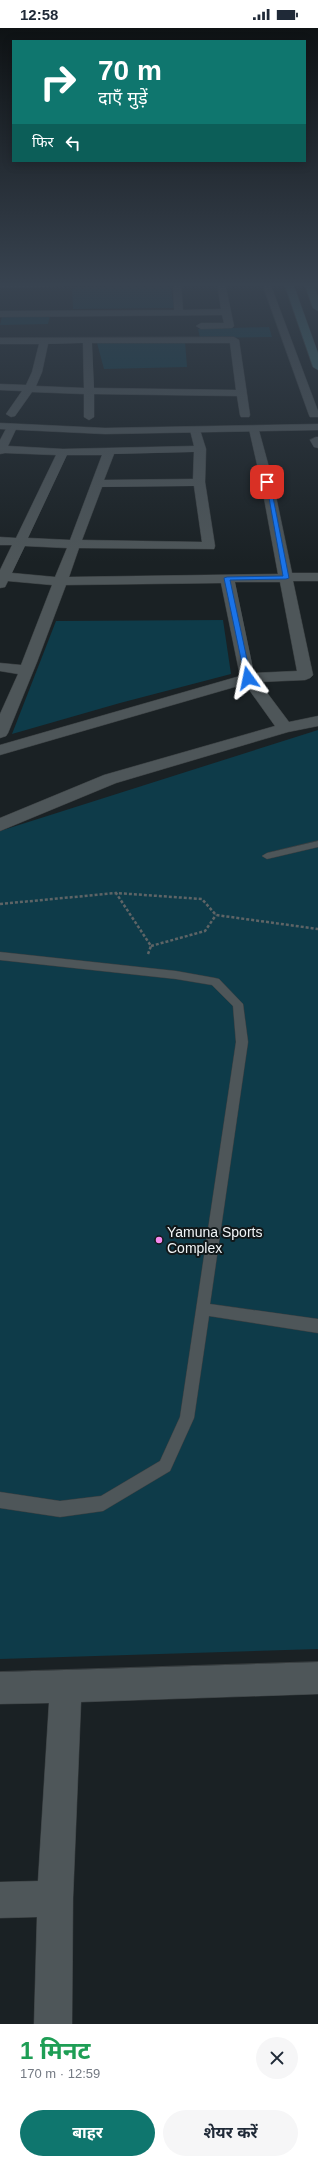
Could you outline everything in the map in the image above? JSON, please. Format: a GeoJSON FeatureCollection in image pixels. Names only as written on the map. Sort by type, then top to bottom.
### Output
{"type":"FeatureCollection","features":[{"type":"Feature","properties":{"kind":"street"},"geometry":{"type":"LineString","coordinates":[[6,414],[30,389],[36,376]]}},
{"type":"Feature","properties":{"kind":"street"},"geometry":{"type":"LineString","coordinates":[[89,376],[89,417]]}},
{"type":"Feature","properties":{"kind":"street"},"geometry":{"type":"LineString","coordinates":[[239,376],[242,393],[241,416],[260,415]]}},
{"type":"Feature","properties":{"kind":"street"},"geometry":{"type":"LineString","coordinates":[[298,415],[316,415],[301,378],[312,378]]}},
{"type":"Feature","properties":{"kind":"street"},"geometry":{"type":"LineString","coordinates":[[0,387],[88,391],[242,393]]}},
{"type":"Feature","properties":{"kind":"street"},"geometry":{"type":"LineString","coordinates":[[6,414],[25,415]]}},
{"type":"Feature","properties":{"kind":"street"},"geometry":{"type":"LineString","coordinates":[[76,417],[102,418]]}},
{"type":"Feature","properties":{"kind":"street"},"geometry":{"type":"LineString","coordinates":[[0,426],[105,431],[318,427]]}},
{"type":"Feature","properties":{"kind":"street"},"geometry":{"type":"LineString","coordinates":[[12,427],[0,450],[109,452],[200,449]]}},
{"type":"Feature","properties":{"kind":"street"},"geometry":{"type":"LineString","coordinates":[[0,750],[248,678],[305,675],[267,482],[254,429]]}},
{"type":"Feature","properties":{"kind":"street"},"geometry":{"type":"LineString","coordinates":[[0,541],[74,544],[209,546],[199,482],[200,449],[195,430]]}},
{"type":"Feature","properties":{"kind":"street"},"geometry":{"type":"LineString","coordinates":[[63,452],[1,579],[60,581],[318,577]]}},
{"type":"Feature","properties":{"kind":"street"},"geometry":{"type":"LineString","coordinates":[[0,733],[26,670],[109,452]]}},
{"type":"Feature","properties":{"kind":"street"},"geometry":{"type":"LineString","coordinates":[[96,484],[199,482]]}},
{"type":"Feature","properties":{"kind":"street"},"geometry":{"type":"LineString","coordinates":[[227,578],[248,678],[286,728]]}},
{"type":"Feature","properties":{"kind":"street"},"geometry":{"type":"LineString","coordinates":[[0,667],[26,670]]}},
{"type":"Feature","properties":{"kind":"street"},"geometry":{"type":"LineString","coordinates":[[0,824],[110,779],[286,728],[318,721]]}},
{"type":"Feature","properties":{"kind":"street"},"geometry":{"type":"LineString","coordinates":[[0,1688],[318,1678]]}},
{"type":"Feature","properties":{"kind":"street"},"geometry":{"type":"LineString","coordinates":[[53,2024],[55,1898],[66,1687]]}},
{"type":"Feature","properties":{"kind":"street"},"geometry":{"type":"LineString","coordinates":[[0,1900],[55,1898]]}},
{"type":"Feature","properties":{"kind":"lane"},"geometry":{"type":"LineString","coordinates":[[267,856],[318,844]]}},
{"type":"Feature","properties":{"kind":"lane"},"geometry":{"type":"LineString","coordinates":[[0,956],[143,971],[215,982],[238,1004],[242,1042],[187,1418],[165,1466],[104,1504],[60,1509],[0,1500]]}},
{"type":"Feature","properties":{"kind":"lane"},"geometry":{"type":"LineString","coordinates":[[204,1310],[318,1326]]}},
{"type":"Feature","properties":{"kind":"path"},"geometry":{"type":"LineString","coordinates":[[116,893],[151,946]]}},
{"type":"Feature","properties":{"kind":"path"},"geometry":{"type":"LineString","coordinates":[[0,904],[116,893],[202,899],[216,915],[318,929]]}},
{"type":"Feature","properties":{"kind":"path"},"geometry":{"type":"LineString","coordinates":[[151,946],[205,931],[216,915]]}},
{"type":"Feature","properties":{"kind":"path"},"geometry":{"type":"LineString","coordinates":[[143,971],[151,946]]}},
{"type":"Feature","properties":{"kind":"shaded area"},"geometry":{"type":"Polygon","coordinates":[[[223,620],[231,674],[120,703],[12,734],[56,621],[223,620]]]}},
{"type":"Feature","properties":{"kind":"shaded area","name":"Yamuna Sports Complex"},"geometry":{"type":"Polygon","coordinates":[[[318,730],[318,1649],[0,1659],[0,831],[318,730]]]}},
{"type":"Feature","properties":{"kind":"place","name":"Yamuna Sports Complex"},"geometry":{"type":"Point","coordinates":[159,1240]}},
{"type":"Feature","properties":{"kind":"route"},"geometry":{"type":"LineString","coordinates":[[248,678],[227,578],[286,578],[267,482]]}}]}
